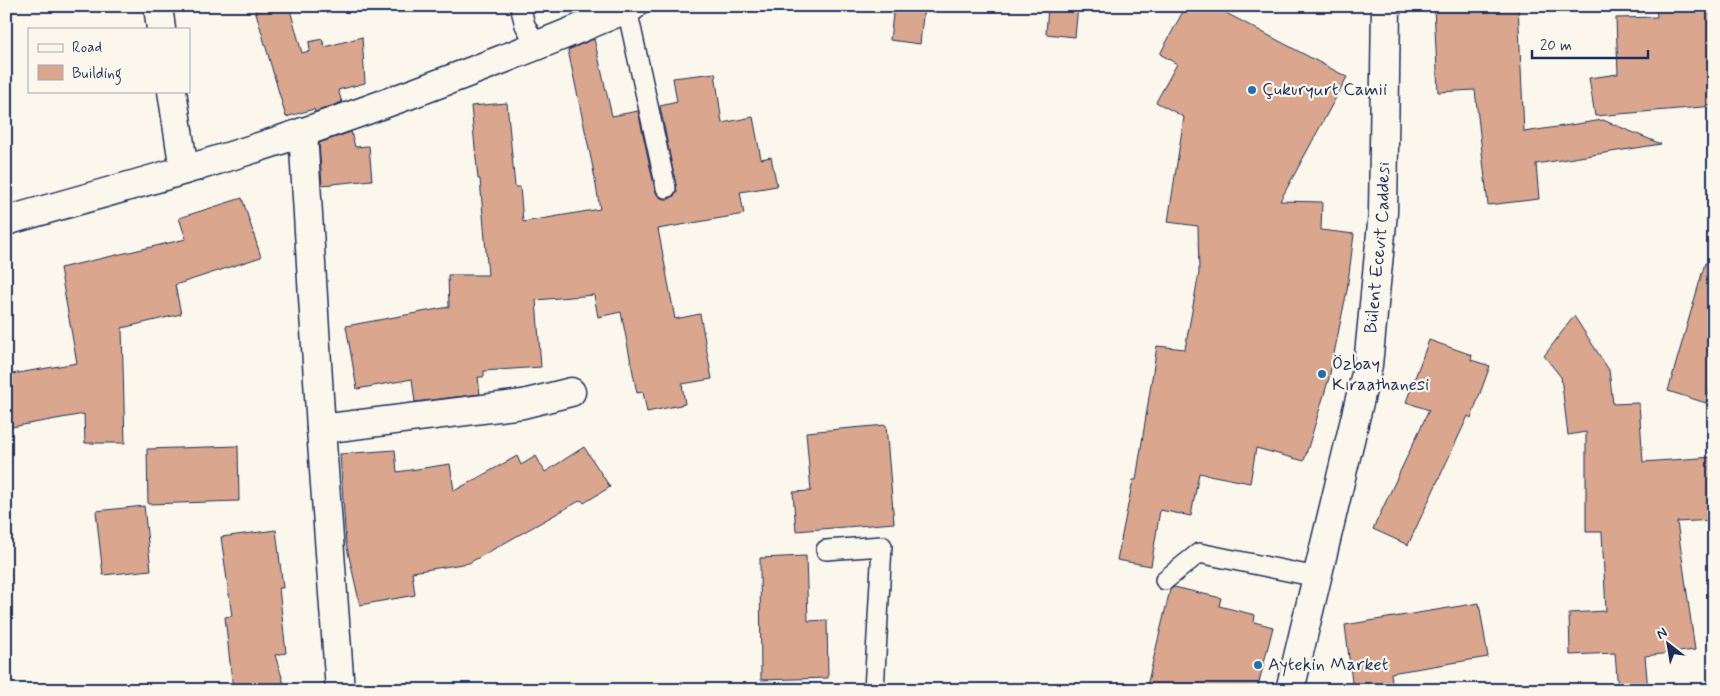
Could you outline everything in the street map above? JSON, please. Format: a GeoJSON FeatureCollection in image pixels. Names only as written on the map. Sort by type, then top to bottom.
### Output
{"type":"FeatureCollection","features":[{"type":"Feature","properties":{"kind":"street"},"geometry":{"type":"LineString","coordinates":[[158,6],[161,28]]}},
{"type":"Feature","properties":{"kind":"street","name":"Bülent Ecevit Caddesi"},"geometry":{"type":"LineString","coordinates":[[1290,690],[1368,365],[1383,213],[1386,6]]}},
{"type":"Feature","properties":{"kind":"street"},"geometry":{"type":"LineString","coordinates":[[6,221],[184,170],[303,132],[537,46],[630,8]]}},
{"type":"Feature","properties":{"kind":"street"},"geometry":{"type":"LineString","coordinates":[[172,92],[184,170]]}},
{"type":"Feature","properties":{"kind":"street"},"geometry":{"type":"LineString","coordinates":[[303,132],[321,429],[340,690]]}},
{"type":"Feature","properties":{"kind":"street"},"geometry":{"type":"LineString","coordinates":[[321,429],[523,404],[571,392]]}},
{"type":"Feature","properties":{"kind":"lane"},"geometry":{"type":"LineString","coordinates":[[520,6],[525,25],[537,46]]}},
{"type":"Feature","properties":{"kind":"lane"},"geometry":{"type":"LineString","coordinates":[[630,8],[666,188]]}},
{"type":"Feature","properties":{"kind":"lane"},"geometry":{"type":"LineString","coordinates":[[826,550],[882,546],[874,690]]}},
{"type":"Feature","properties":{"kind":"lane"},"geometry":{"type":"LineString","coordinates":[[1165,580],[1199,553],[1317,577]]}},
{"type":"Feature","properties":{"kind":"building"},"geometry":{"type":"Polygon","coordinates":[[[254,6],[289,6],[302,53],[310,51],[309,42],[322,39],[325,47],[362,37],[365,83],[338,90],[342,102],[315,112],[314,109],[286,117],[254,6]]]}},
{"type":"Feature","properties":{"kind":"building"},"geometry":{"type":"Polygon","coordinates":[[[894,6],[924,6],[920,44],[890,40],[894,6]]]}},
{"type":"Feature","properties":{"kind":"building"},"geometry":{"type":"Polygon","coordinates":[[[1048,6],[1078,6],[1075,37],[1046,34],[1048,6]]]}},
{"type":"Feature","properties":{"kind":"building"},"geometry":{"type":"Polygon","coordinates":[[[1186,6],[1213,6],[1347,77],[1280,201],[1322,202],[1321,230],[1354,234],[1347,290],[1329,378],[1304,461],[1256,448],[1250,483],[1199,473],[1191,516],[1160,510],[1151,566],[1117,560],[1133,480],[1136,480],[1157,346],[1185,349],[1199,273],[1198,226],[1168,222],[1184,117],[1156,102],[1177,64],[1160,54],[1186,6]]]}},
{"type":"Feature","properties":{"kind":"building"},"geometry":{"type":"Polygon","coordinates":[[[1434,6],[1518,6],[1524,132],[1603,120],[1661,144],[1536,164],[1539,199],[1488,205],[1475,90],[1438,92],[1434,6]]]}},
{"type":"Feature","properties":{"kind":"building"},"geometry":{"type":"Polygon","coordinates":[[[1656,6],[1714,6],[1714,106],[1595,116],[1589,78],[1618,74],[1616,18],[1657,17],[1656,6]]]}},
{"type":"Feature","properties":{"kind":"building"},"geometry":{"type":"Polygon","coordinates":[[[594,39],[612,116],[638,111],[655,190],[658,196],[663,199],[669,199],[677,191],[660,106],[677,102],[673,78],[715,73],[722,123],[753,117],[761,159],[771,157],[777,186],[740,192],[744,214],[658,229],[675,319],[700,314],[712,379],[682,384],[685,404],[647,412],[643,392],[637,393],[621,312],[598,317],[594,295],[536,300],[541,367],[484,371],[484,377],[478,377],[480,394],[415,402],[412,379],[357,389],[346,326],[449,307],[448,275],[488,275],[480,179],[478,179],[471,106],[507,103],[515,187],[520,187],[523,222],[600,209],[568,50],[594,39]]]}},
{"type":"Feature","properties":{"kind":"building"},"geometry":{"type":"Polygon","coordinates":[[[351,132],[355,147],[369,146],[372,180],[322,185],[319,143],[351,132]]]}},
{"type":"Feature","properties":{"kind":"building"},"geometry":{"type":"Polygon","coordinates":[[[242,198],[261,257],[175,285],[181,314],[122,328],[125,443],[85,443],[84,414],[6,428],[6,375],[77,363],[60,268],[186,239],[179,218],[242,198]]]}},
{"type":"Feature","properties":{"kind":"building"},"geometry":{"type":"Polygon","coordinates":[[[1705,263],[1714,264],[1714,377],[1706,403],[1668,391],[1705,263]]]}},
{"type":"Feature","properties":{"kind":"building"},"geometry":{"type":"Polygon","coordinates":[[[1574,316],[1609,370],[1613,404],[1639,403],[1643,462],[1714,457],[1714,520],[1677,522],[1695,650],[1645,656],[1648,690],[1618,690],[1615,653],[1570,655],[1569,613],[1606,611],[1602,532],[1586,532],[1586,432],[1568,435],[1561,377],[1544,356],[1574,316]]]}},
{"type":"Feature","properties":{"kind":"building"},"geometry":{"type":"Polygon","coordinates":[[[1429,340],[1472,355],[1471,360],[1490,366],[1471,418],[1468,416],[1408,545],[1373,529],[1429,410],[1406,402],[1429,340]]]}},
{"type":"Feature","properties":{"kind":"building"},"geometry":{"type":"Polygon","coordinates":[[[886,425],[894,523],[796,531],[793,492],[811,491],[806,432],[886,425]]]}},
{"type":"Feature","properties":{"kind":"building"},"geometry":{"type":"Polygon","coordinates":[[[238,446],[239,501],[148,504],[147,449],[238,446]]]}},
{"type":"Feature","properties":{"kind":"building"},"geometry":{"type":"Polygon","coordinates":[[[584,447],[610,487],[584,503],[581,500],[469,563],[412,572],[415,595],[360,605],[346,543],[340,454],[395,450],[397,472],[450,464],[454,491],[517,456],[521,465],[536,456],[545,472],[584,447]]]}},
{"type":"Feature","properties":{"kind":"building"},"geometry":{"type":"Polygon","coordinates":[[[144,506],[151,570],[103,575],[96,511],[144,506]]]}},
{"type":"Feature","properties":{"kind":"building"},"geometry":{"type":"Polygon","coordinates":[[[276,530],[283,588],[279,588],[286,653],[275,655],[286,690],[233,690],[225,617],[232,616],[221,537],[276,530]]]}},
{"type":"Feature","properties":{"kind":"building"},"geometry":{"type":"Polygon","coordinates":[[[806,556],[808,621],[827,620],[828,678],[761,680],[760,558],[806,556]]]}},
{"type":"Feature","properties":{"kind":"building"},"geometry":{"type":"Polygon","coordinates":[[[1174,587],[1221,598],[1219,606],[1255,615],[1254,622],[1273,627],[1257,690],[1146,690],[1170,590],[1174,587]]]}},
{"type":"Feature","properties":{"kind":"building"},"geometry":{"type":"Polygon","coordinates":[[[1479,603],[1488,657],[1391,673],[1393,690],[1353,690],[1345,625],[1479,603]]]}},
{"type":"Feature","properties":{"kind":"place","name":"Çukuryurt Camii"},"geometry":{"type":"Point","coordinates":[1252,90]}},
{"type":"Feature","properties":{"kind":"place","name":"Özbay Kıraathanesi"},"geometry":{"type":"Point","coordinates":[1322,374]}},
{"type":"Feature","properties":{"kind":"place","name":"Aytekin Market"},"geometry":{"type":"Point","coordinates":[1258,665]}}]}
